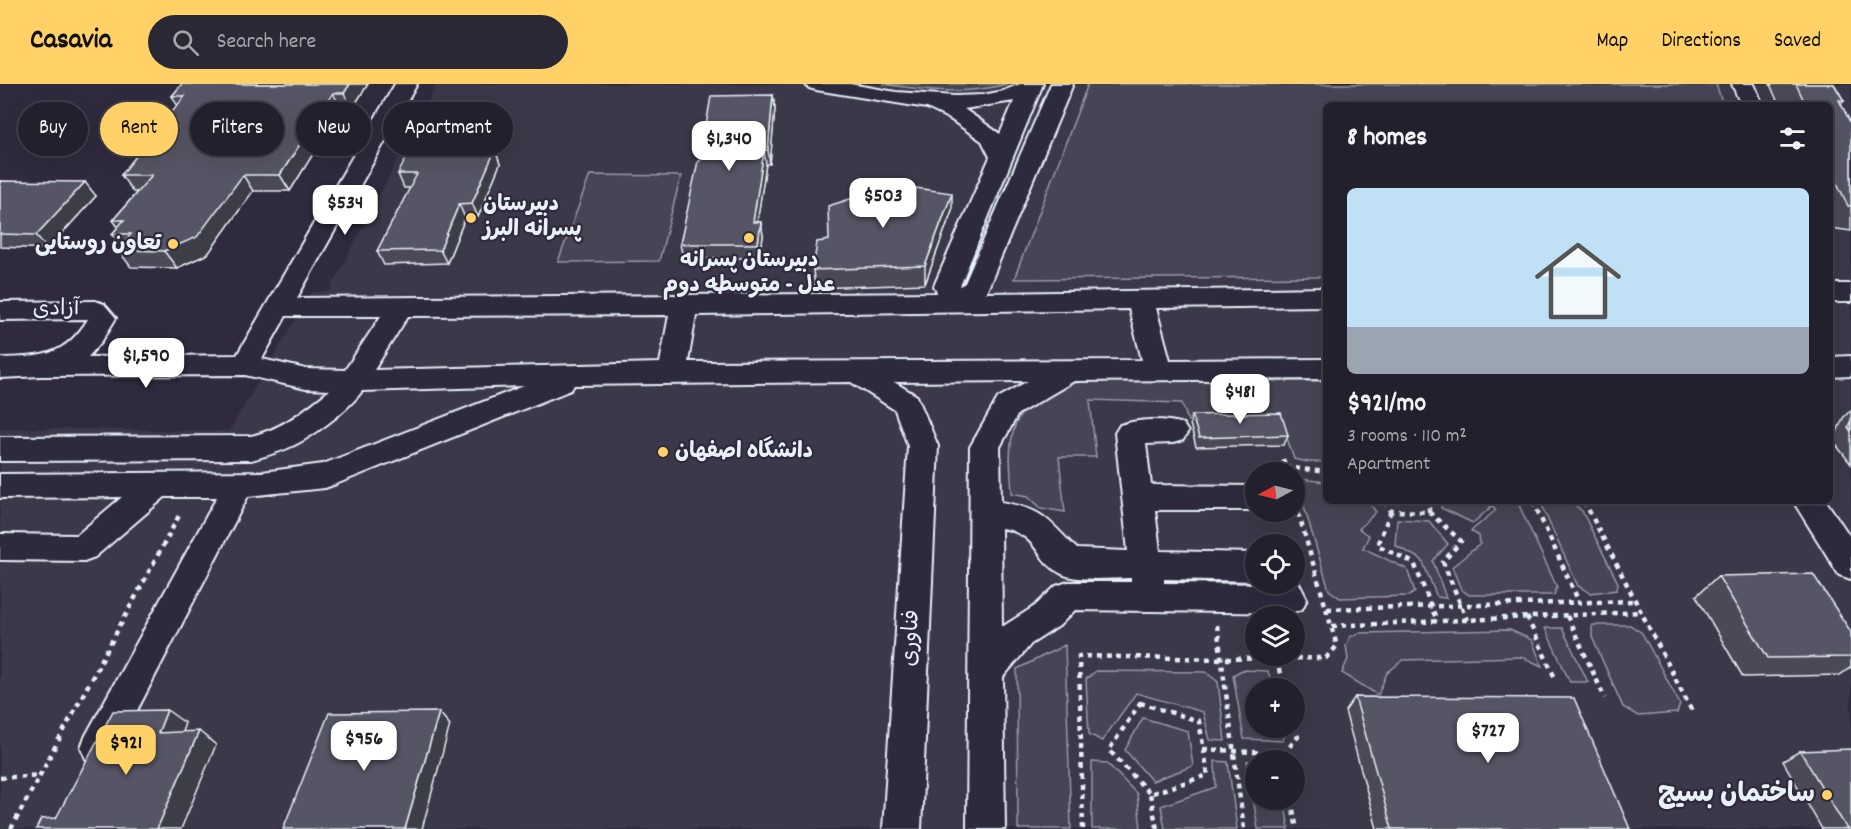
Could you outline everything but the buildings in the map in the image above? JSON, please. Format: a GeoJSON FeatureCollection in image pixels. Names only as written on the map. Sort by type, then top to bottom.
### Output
{"type":"FeatureCollection","features":[{"type":"Feature","properties":{"kind":"street"},"geometry":{"type":"LineString","coordinates":[[245,365],[406,84]]}},
{"type":"Feature","properties":{"kind":"street"},"geometry":{"type":"LineString","coordinates":[[816,84],[930,102],[984,101],[1031,85]]}},
{"type":"Feature","properties":{"kind":"street"},"geometry":{"type":"LineString","coordinates":[[953,303],[976,288],[1062,84]]}},
{"type":"Feature","properties":{"kind":"street"},"geometry":{"type":"LineString","coordinates":[[1743,84],[1751,102]]}},
{"type":"Feature","properties":{"kind":"street"},"geometry":{"type":"LineString","coordinates":[[953,303],[947,286],[1031,85]]}},
{"type":"Feature","properties":{"kind":"street"},"geometry":{"type":"LineString","coordinates":[[930,102],[958,114],[991,137],[1001,157]]}},
{"type":"Feature","properties":{"kind":"street"},"geometry":{"type":"LineString","coordinates":[[1833,293],[1851,293]]}},
{"type":"Feature","properties":{"kind":"street"},"geometry":{"type":"LineString","coordinates":[[280,307],[684,306],[1323,297]]}},
{"type":"Feature","properties":{"kind":"street"},"geometry":{"type":"LineString","coordinates":[[1140,299],[1159,370]]}},
{"type":"Feature","properties":{"kind":"street"},"geometry":{"type":"LineString","coordinates":[[672,373],[684,306]]}},
{"type":"Feature","properties":{"kind":"street"},"geometry":{"type":"LineString","coordinates":[[0,449],[251,448],[276,442],[297,432],[345,394],[400,307]]}},
{"type":"Feature","properties":{"kind":"street","name":"آزادی"},"geometry":{"type":"LineString","coordinates":[[0,311],[95,310],[103,318],[91,340],[73,355],[46,368]]}},
{"type":"Feature","properties":{"kind":"street","name":"آزادی"},"geometry":{"type":"LineString","coordinates":[[0,368],[245,365],[306,379],[352,381],[625,373]]}},
{"type":"Feature","properties":{"kind":"street"},"geometry":{"type":"LineString","coordinates":[[1833,366],[1851,366]]}},
{"type":"Feature","properties":{"kind":"street"},"geometry":{"type":"LineString","coordinates":[[0,486],[262,484],[325,476],[558,383],[625,373],[1323,369]]}},
{"type":"Feature","properties":{"kind":"street"},"geometry":{"type":"LineString","coordinates":[[986,829],[985,447],[1008,405],[1069,371]]}},
{"type":"Feature","properties":{"kind":"street","name":"فناوری"},"geometry":{"type":"LineString","coordinates":[[857,372],[907,404],[923,446],[902,829]]}},
{"type":"Feature","properties":{"kind":"street"},"geometry":{"type":"LineString","coordinates":[[1148,580],[1130,433],[1173,432]]}},
{"type":"Feature","properties":{"kind":"street"},"geometry":{"type":"LineString","coordinates":[[83,777],[239,484]]}},
{"type":"Feature","properties":{"kind":"street"},"geometry":{"type":"LineString","coordinates":[[0,547],[84,548],[158,485]]}},
{"type":"Feature","properties":{"kind":"street"},"geometry":{"type":"LineString","coordinates":[[1138,497],[1245,498]]}},
{"type":"Feature","properties":{"kind":"street"},"geometry":{"type":"LineString","coordinates":[[1811,504],[1851,565]]}},
{"type":"Feature","properties":{"kind":"street"},"geometry":{"type":"LineString","coordinates":[[986,513],[1019,518],[1032,525],[1043,532],[1054,549],[1070,563],[1148,580],[1212,582],[1245,589]]}},
{"type":"Feature","properties":{"kind":"street"},"geometry":{"type":"LineString","coordinates":[[1212,582],[1245,571]]}},
{"type":"Feature","properties":{"kind":"street"},"geometry":{"type":"LineString","coordinates":[[986,672],[1019,633],[1047,616],[1068,596],[1148,580]]}},
{"type":"Feature","properties":{"kind":"street"},"geometry":{"type":"LineString","coordinates":[[1267,594],[1290,599],[1288,594]]}},
{"type":"Feature","properties":{"kind":"path"},"geometry":{"type":"LineString","coordinates":[[1305,471],[1323,472]]}},
{"type":"Feature","properties":{"kind":"path"},"geometry":{"type":"LineString","coordinates":[[11,829],[195,485]]}},
{"type":"Feature","properties":{"kind":"path"},"geometry":{"type":"LineString","coordinates":[[1386,504],[1391,511]]}},
{"type":"Feature","properties":{"kind":"path"},"geometry":{"type":"LineString","coordinates":[[1429,504],[1429,512]]}},
{"type":"Feature","properties":{"kind":"path"},"geometry":{"type":"LineString","coordinates":[[1534,504],[1579,602]]}},
{"type":"Feature","properties":{"kind":"path"},"geometry":{"type":"LineString","coordinates":[[1586,504],[1693,713]]}},
{"type":"Feature","properties":{"kind":"path"},"geometry":{"type":"LineString","coordinates":[[1391,511],[1429,512],[1461,541],[1443,562],[1467,620]]}},
{"type":"Feature","properties":{"kind":"path"},"geometry":{"type":"LineString","coordinates":[[1391,511],[1377,545],[1414,563],[1437,621]]}},
{"type":"Feature","properties":{"kind":"path"},"geometry":{"type":"LineString","coordinates":[[1301,522],[1337,646],[1326,658],[1305,658]]}},
{"type":"Feature","properties":{"kind":"path"},"geometry":{"type":"LineString","coordinates":[[1212,582],[1244,829]]}},
{"type":"Feature","properties":{"kind":"path"},"geometry":{"type":"LineString","coordinates":[[1327,609],[1635,601]]}},
{"type":"Feature","properties":{"kind":"path"},"geometry":{"type":"LineString","coordinates":[[1332,626],[1641,612]]}},
{"type":"Feature","properties":{"kind":"path"},"geometry":{"type":"LineString","coordinates":[[1567,616],[1605,698]]}},
{"type":"Feature","properties":{"kind":"path"},"geometry":{"type":"LineString","coordinates":[[1527,617],[1555,678]]}},
{"type":"Feature","properties":{"kind":"path"},"geometry":{"type":"LineString","coordinates":[[1083,829],[1079,656],[1245,659]]}},
{"type":"Feature","properties":{"kind":"path"},"geometry":{"type":"LineString","coordinates":[[1150,794],[1208,775],[1199,721],[1140,704],[1109,750],[1150,794],[1157,829]]}},
{"type":"Feature","properties":{"kind":"path"},"geometry":{"type":"LineString","coordinates":[[1286,750],[1297,738]]}},
{"type":"Feature","properties":{"kind":"path"},"geometry":{"type":"LineString","coordinates":[[1203,749],[1245,752]]}},
{"type":"Feature","properties":{"kind":"path"},"geometry":{"type":"LineString","coordinates":[[0,778],[40,776]]}},
{"type":"Feature","properties":{"kind":"path"},"geometry":{"type":"LineString","coordinates":[[1293,810],[1297,829]]}},
{"type":"Feature","properties":{"kind":"shaded area","name":"دانشگاه اصفهان"},"geometry":{"type":"Polygon","coordinates":[[[437,84],[1851,84],[1851,829],[0,829],[0,428],[229,431],[312,292],[329,292],[400,156],[513,156],[513,102],[428,102],[437,84]]]}},
{"type":"Feature","properties":{"kind":"shaded area"},"geometry":{"type":"Polygon","coordinates":[[[883,84],[1008,84],[976,90],[946,91],[883,84]]]}},
{"type":"Feature","properties":{"kind":"shaded area"},"geometry":{"type":"Polygon","coordinates":[[[1088,84],[1716,84],[1722,102],[1323,102],[1323,277],[1014,279],[1088,84]]]}},
{"type":"Feature","properties":{"kind":"shaded area"},"geometry":{"type":"Polygon","coordinates":[[[590,175],[681,176],[659,261],[558,262],[590,175]]]}},
{"type":"Feature","properties":{"kind":"shaded area"},"geometry":{"type":"Polygon","coordinates":[[[1087,381],[1323,381],[1323,462],[1294,459],[1280,417],[1188,421],[1182,403],[1090,400],[1096,457],[1059,457],[1065,512],[1041,508],[1028,496],[1012,493],[1010,463],[1013,433],[1023,412],[1032,403],[1053,390],[1087,381]]]}},
{"type":"Feature","properties":{"kind":"shaded area"},"geometry":{"type":"Polygon","coordinates":[[[1305,480],[1323,482],[1323,504],[1370,504],[1376,512],[1359,529],[1369,536],[1363,548],[1407,569],[1415,592],[1409,596],[1340,598],[1329,590],[1305,509],[1305,480]]]}},
{"type":"Feature","properties":{"kind":"shaded area"},"geometry":{"type":"Polygon","coordinates":[[[1441,504],[1488,504],[1491,507],[1473,523],[1441,508],[1441,504]]]}},
{"type":"Feature","properties":{"kind":"shaded area"},"geometry":{"type":"Polygon","coordinates":[[[1491,504],[1518,504],[1557,587],[1554,595],[1469,595],[1461,589],[1452,567],[1480,544],[1479,536],[1471,531],[1496,510],[1491,504]]]}},
{"type":"Feature","properties":{"kind":"shaded area"},"geometry":{"type":"Polygon","coordinates":[[[1542,504],[1575,505],[1582,511],[1618,583],[1617,590],[1590,593],[1578,586],[1542,504]]]}},
{"type":"Feature","properties":{"kind":"shaded area"},"geometry":{"type":"Polygon","coordinates":[[[1397,519],[1429,521],[1448,544],[1433,561],[1446,598],[1437,597],[1422,560],[1395,545],[1397,519]]]}},
{"type":"Feature","properties":{"kind":"shaded area"},"geometry":{"type":"Polygon","coordinates":[[[1592,625],[1630,625],[1642,633],[1680,704],[1677,713],[1638,716],[1623,707],[1592,637],[1592,625]]]}},
{"type":"Feature","properties":{"kind":"shaded area"},"geometry":{"type":"Polygon","coordinates":[[[1545,628],[1562,628],[1588,682],[1570,682],[1545,628]]]}},
{"type":"Feature","properties":{"kind":"shaded area"},"geometry":{"type":"Polygon","coordinates":[[[1510,630],[1532,640],[1542,666],[1522,657],[1403,660],[1387,673],[1378,695],[1342,673],[1348,659],[1346,646],[1350,637],[1359,633],[1510,630]]]}},
{"type":"Feature","properties":{"kind":"shaded area"},"geometry":{"type":"Polygon","coordinates":[[[1065,645],[1071,829],[1018,829],[1017,669],[1065,645]]]}},
{"type":"Feature","properties":{"kind":"shaded area"},"geometry":{"type":"Polygon","coordinates":[[[1242,670],[1268,671],[1270,678],[1245,678],[1245,738],[1284,738],[1282,741],[1244,739],[1233,675],[1242,670]]]}},
{"type":"Feature","properties":{"kind":"shaded area"},"geometry":{"type":"Polygon","coordinates":[[[1096,671],[1206,672],[1218,682],[1225,741],[1210,740],[1203,712],[1136,693],[1102,741],[1089,734],[1086,679],[1096,671]]]}},
{"type":"Feature","properties":{"kind":"shaded area"},"geometry":{"type":"Polygon","coordinates":[[[1143,718],[1188,731],[1193,766],[1152,781],[1125,750],[1143,718]]]}},
{"type":"Feature","properties":{"kind":"shaded area"},"geometry":{"type":"Polygon","coordinates":[[[1215,761],[1228,762],[1237,829],[1165,829],[1161,806],[1216,787],[1215,761]]]}},
{"type":"Feature","properties":{"kind":"shaded area"},"geometry":{"type":"Polygon","coordinates":[[[1092,762],[1107,763],[1137,794],[1141,829],[1092,829],[1092,762]]]}},
{"type":"Feature","properties":{"kind":"shaded area"},"geometry":{"type":"Polygon","coordinates":[[[1255,810],[1286,810],[1289,829],[1258,829],[1255,810]]]}},
{"type":"Feature","properties":{"kind":"place","name":"دبیرستان پسرانه البرز"},"geometry":{"type":"Point","coordinates":[471,218]}},
{"type":"Feature","properties":{"kind":"place","name":"دبیرستان پسرانه عدل - متوسطه دوم"},"geometry":{"type":"Point","coordinates":[749,238]}},
{"type":"Feature","properties":{"kind":"place","name":"تعاون روستایی"},"geometry":{"type":"Point","coordinates":[173,244]}},
{"type":"Feature","properties":{"kind":"place","name":"دانشگاه اصفهان"},"geometry":{"type":"Point","coordinates":[663,452]}},
{"type":"Feature","properties":{"kind":"place","name":"ساختمان بسیج"},"geometry":{"type":"Point","coordinates":[1827,795]}}]}
